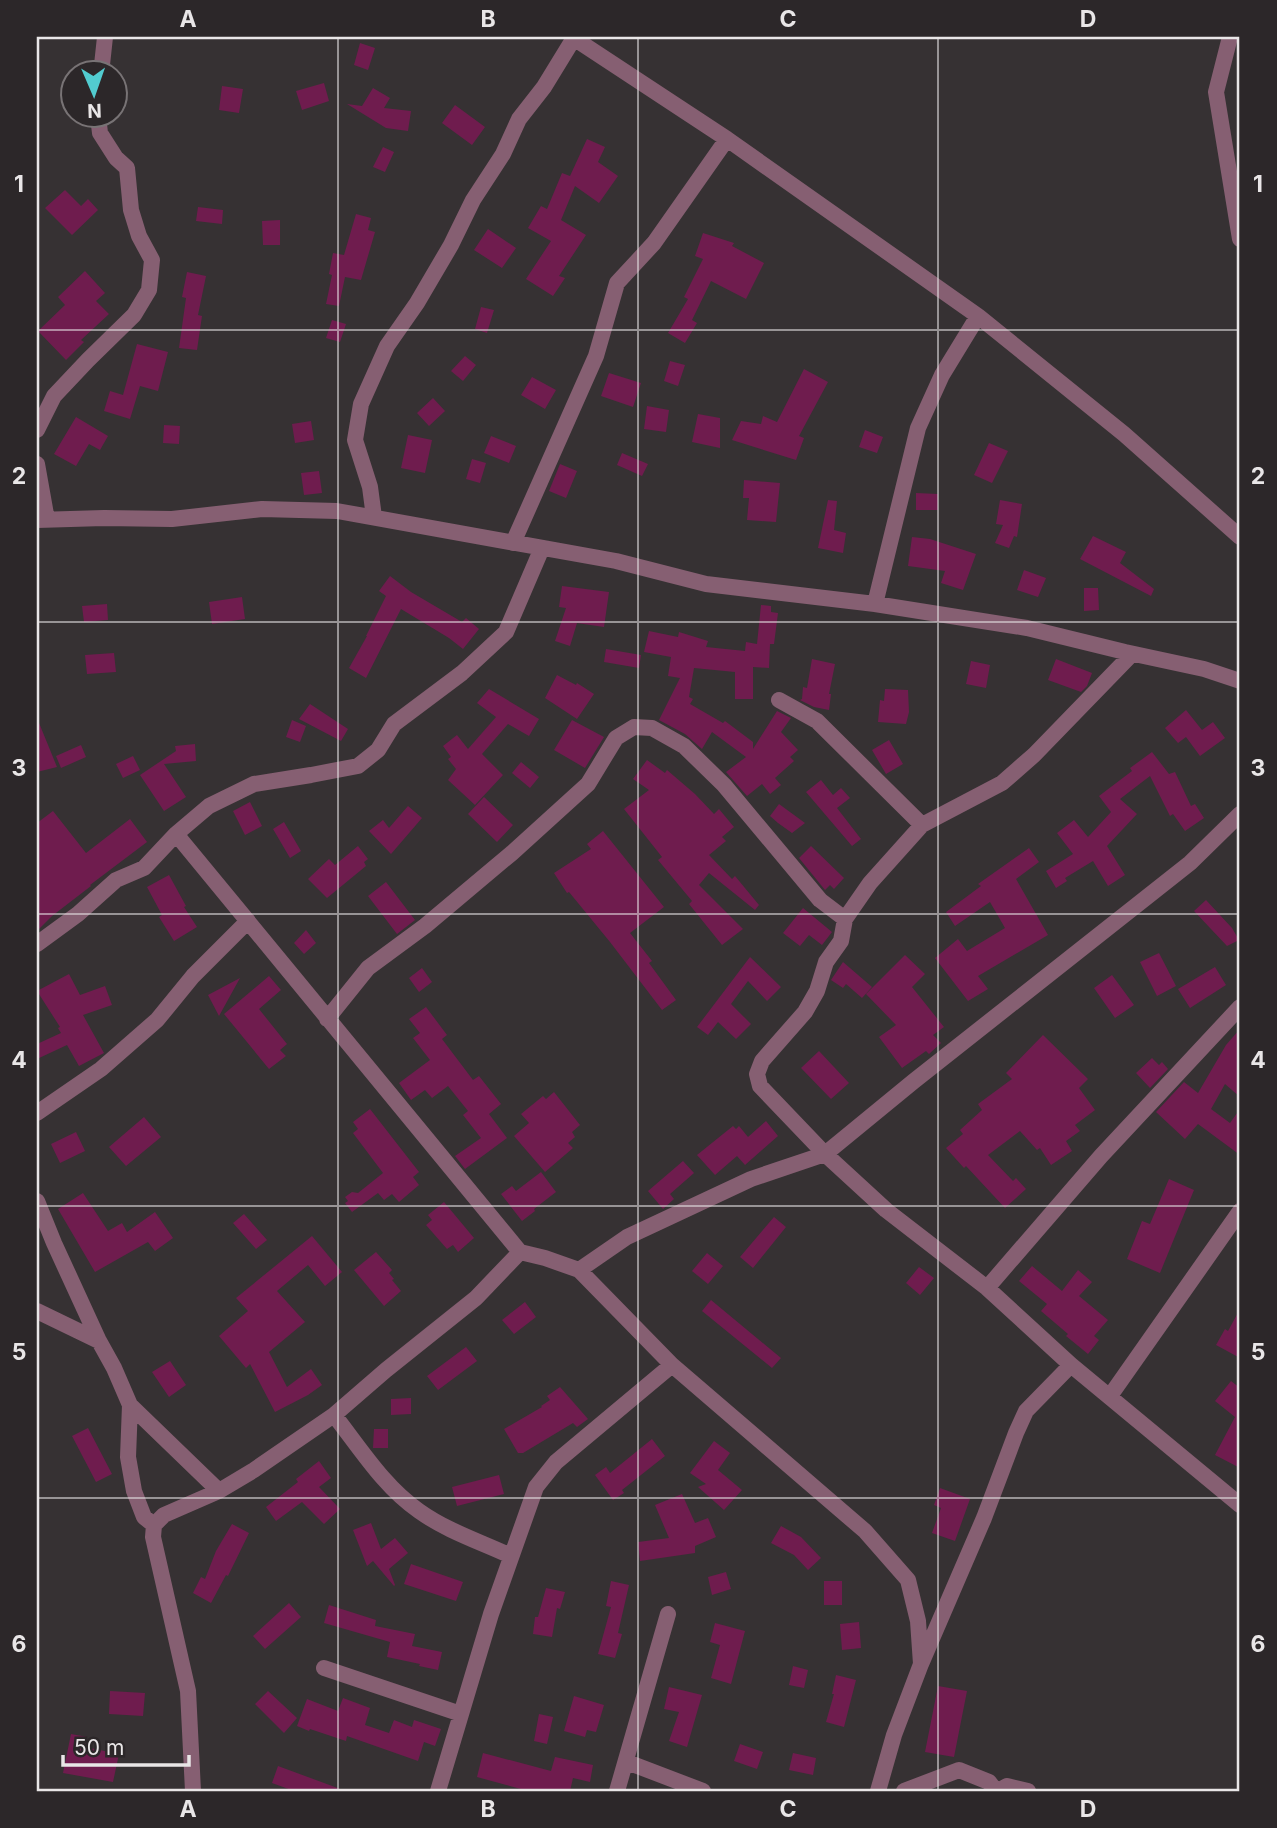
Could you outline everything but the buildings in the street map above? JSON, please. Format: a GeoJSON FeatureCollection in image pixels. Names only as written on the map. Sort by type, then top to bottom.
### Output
{"type":"FeatureCollection","features":[{"type":"Feature","properties":{"kind":"street"},"geometry":{"type":"LineString","coordinates":[[103,60],[105,37]]}},
{"type":"Feature","properties":{"kind":"street"},"geometry":{"type":"LineString","coordinates":[[1230,37],[1216,92],[1240,239]]}},
{"type":"Feature","properties":{"kind":"street"},"geometry":{"type":"LineString","coordinates":[[374,517],[370,487],[355,440],[361,404],[387,346],[417,303],[451,245],[472,200],[503,154],[519,119],[544,87],[573,38],[727,139],[978,316],[1124,434],[1240,537]]}},
{"type":"Feature","properties":{"kind":"street"},"geometry":{"type":"LineString","coordinates":[[37,430],[54,396],[134,315],[149,290],[152,260],[139,236],[131,210],[127,168],[116,158],[100,130]]}},
{"type":"Feature","properties":{"kind":"street"},"geometry":{"type":"LineString","coordinates":[[513,543],[596,356],[617,283],[654,243],[727,139]]}},
{"type":"Feature","properties":{"kind":"street"},"geometry":{"type":"LineString","coordinates":[[875,604],[918,428],[942,375],[978,316]]}},
{"type":"Feature","properties":{"kind":"street"},"geometry":{"type":"LineString","coordinates":[[37,464],[42,520],[172,519],[262,509],[337,511],[615,561],[706,584],[875,604],[1027,628],[1204,669],[1240,681]]}},
{"type":"Feature","properties":{"kind":"street"},"geometry":{"type":"LineString","coordinates":[[37,944],[78,914],[116,880],[144,868],[209,806],[254,784],[358,766],[378,750],[394,724],[462,673],[506,632],[542,548]]}},
{"type":"Feature","properties":{"kind":"street"},"geometry":{"type":"LineString","coordinates":[[1132,654],[1034,755],[1002,783],[922,825],[870,883],[845,919],[841,941],[826,962],[817,991],[805,1012],[762,1061],[757,1074],[760,1086],[825,1154],[886,1210],[987,1288],[1071,1364],[1240,1505]]}},
{"type":"Feature","properties":{"kind":"street"},"geometry":{"type":"LineString","coordinates":[[779,700],[817,721],[922,825]]}},
{"type":"Feature","properties":{"kind":"street"},"geometry":{"type":"LineString","coordinates":[[327,1019],[368,968],[425,926],[512,853],[588,784],[616,738],[634,727],[652,728],[684,746],[724,785],[820,900],[845,919]]}},
{"type":"Feature","properties":{"kind":"street"},"geometry":{"type":"LineString","coordinates":[[579,1270],[627,1237],[751,1179],[825,1154],[1190,863],[1240,814]]}},
{"type":"Feature","properties":{"kind":"street"},"geometry":{"type":"LineString","coordinates":[[176,835],[520,1252],[579,1270],[672,1365],[865,1531],[908,1580],[918,1621],[921,1664]]}},
{"type":"Feature","properties":{"kind":"street"},"geometry":{"type":"LineString","coordinates":[[37,1113],[101,1069],[157,1020],[193,976],[248,921]]}},
{"type":"Feature","properties":{"kind":"street"},"geometry":{"type":"LineString","coordinates":[[987,1288],[1101,1156],[1240,1007]]}},
{"type":"Feature","properties":{"kind":"street"},"geometry":{"type":"LineString","coordinates":[[37,1201],[130,1405],[219,1491]]}},
{"type":"Feature","properties":{"kind":"street"},"geometry":{"type":"LineString","coordinates":[[1110,1396],[1240,1211]]}},
{"type":"Feature","properties":{"kind":"street"},"geometry":{"type":"LineString","coordinates":[[193,1791],[188,1691],[153,1537],[154,1525],[163,1515],[219,1491],[254,1470],[334,1415],[476,1298],[520,1252]]}},
{"type":"Feature","properties":{"kind":"street"},"geometry":{"type":"LineString","coordinates":[[37,1311],[99,1341]]}},
{"type":"Feature","properties":{"kind":"street"},"geometry":{"type":"LineString","coordinates":[[878,1791],[894,1735],[921,1664],[1016,1433],[1026,1411],[1071,1364]]}},
{"type":"Feature","properties":{"kind":"street"},"geometry":{"type":"LineString","coordinates":[[438,1791],[491,1614],[536,1486],[556,1462],[672,1365]]}},
{"type":"Feature","properties":{"kind":"street"},"geometry":{"type":"LineString","coordinates":[[130,1405],[128,1457],[134,1491],[144,1517],[154,1525]]}},
{"type":"Feature","properties":{"kind":"street"},"geometry":{"type":"LineString","coordinates":[[334,1415],[388,1484],[419,1511],[511,1556]]}},
{"type":"Feature","properties":{"kind":"street"},"geometry":{"type":"LineString","coordinates":[[617,1791],[668,1614]]}},
{"type":"Feature","properties":{"kind":"street"},"geometry":{"type":"LineString","coordinates":[[324,1668],[461,1714]]}},
{"type":"Feature","properties":{"kind":"street"},"geometry":{"type":"LineString","coordinates":[[627,1762],[703,1791]]}},
{"type":"Feature","properties":{"kind":"street"},"geometry":{"type":"LineString","coordinates":[[904,1791],[960,1770],[989,1782],[997,1791],[1007,1786],[1028,1791]]}}]}
